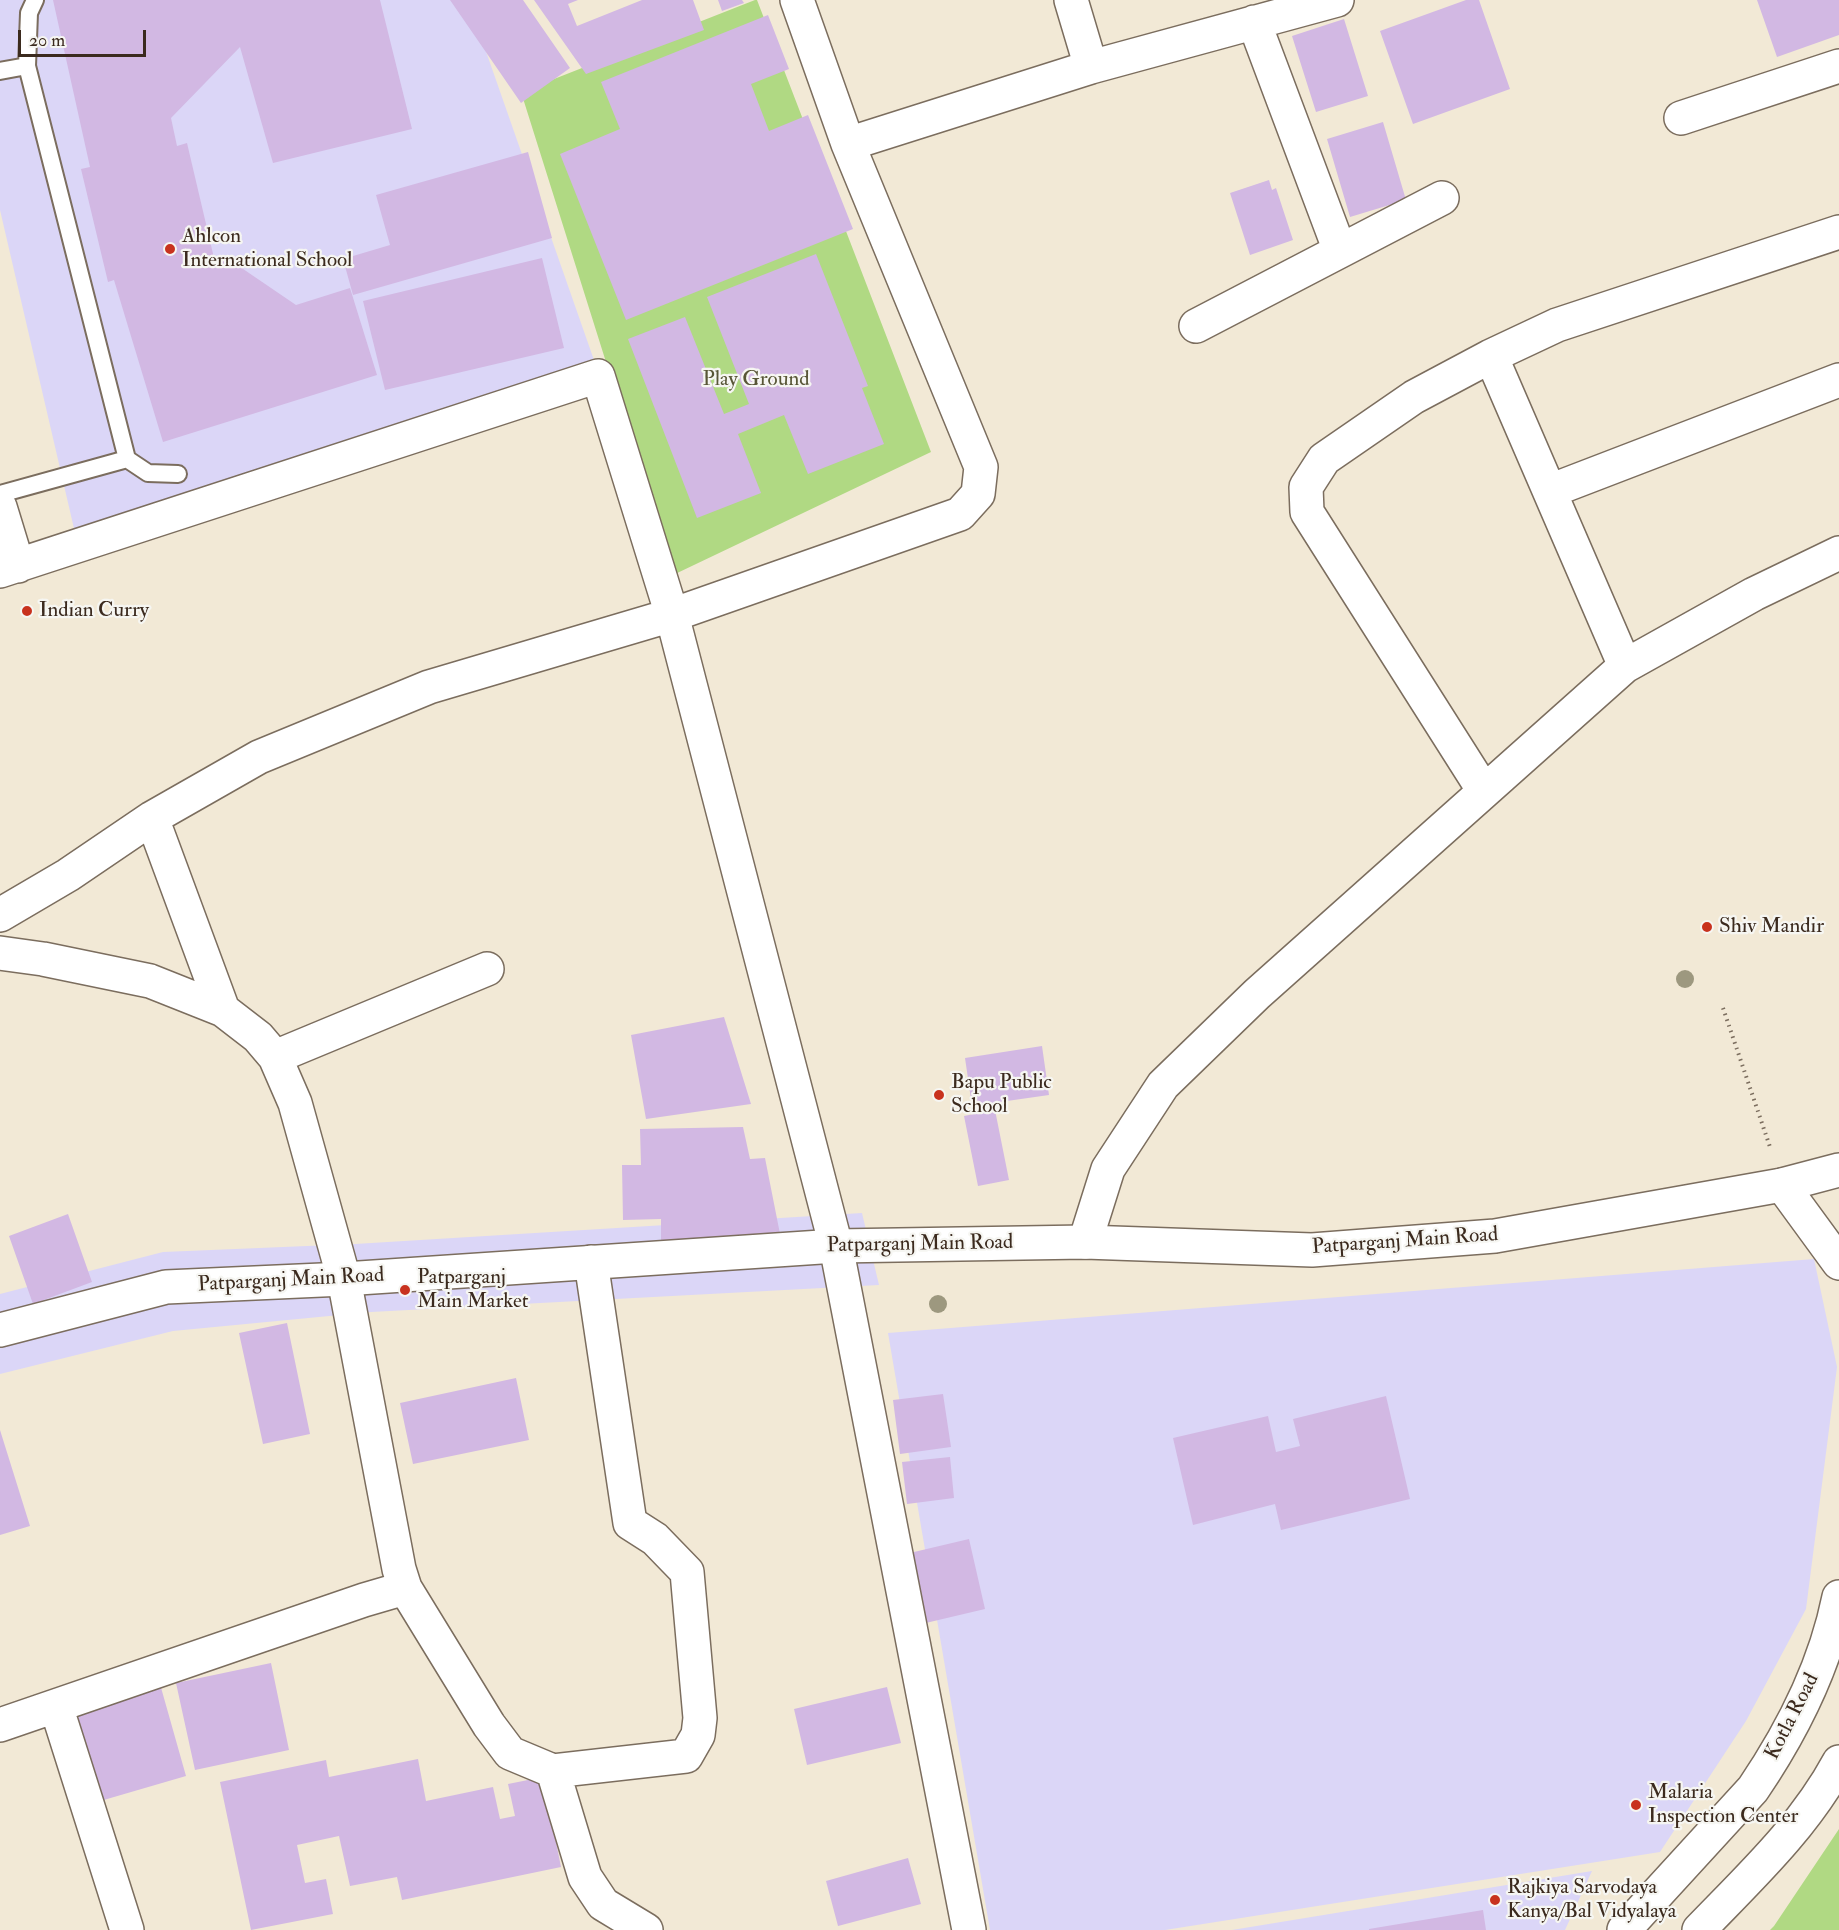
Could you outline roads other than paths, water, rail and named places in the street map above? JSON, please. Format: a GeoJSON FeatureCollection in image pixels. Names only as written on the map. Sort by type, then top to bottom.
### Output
{"type":"FeatureCollection","features":[{"type":"Feature","properties":{"kind":"street"},"geometry":{"type":"LineString","coordinates":[[0,915],[68,875],[152,818],[259,757],[429,687],[672,615],[960,514],[978,494],[981,467],[848,144],[797,0]]}},
{"type":"Feature","properties":{"kind":"street"},"geometry":{"type":"LineString","coordinates":[[1071,0],[1091,67]]}},
{"type":"Feature","properties":{"kind":"street"},"geometry":{"type":"LineString","coordinates":[[848,144],[1091,67],[1327,1]]}},
{"type":"Feature","properties":{"kind":"street"},"geometry":{"type":"LineString","coordinates":[[1254,22],[1340,251]]}},
{"type":"Feature","properties":{"kind":"street"},"geometry":{"type":"LineString","coordinates":[[1681,118],[1839,66]]}},
{"type":"Feature","properties":{"kind":"street"},"geometry":{"type":"LineString","coordinates":[[1196,326],[1442,198]]}},
{"type":"Feature","properties":{"kind":"street"},"geometry":{"type":"LineString","coordinates":[[1484,791],[1307,512],[1306,486],[1324,459],[1414,397],[1491,356],[1557,325],[1839,232]]}},
{"type":"Feature","properties":{"kind":"street"},"geometry":{"type":"LineString","coordinates":[[1491,356],[1624,666]]}},
{"type":"Feature","properties":{"kind":"street"},"geometry":{"type":"LineString","coordinates":[[0,507],[9,568],[598,376],[672,615],[836,1246],[969,1930]]}},
{"type":"Feature","properties":{"kind":"street"},"geometry":{"type":"LineString","coordinates":[[1550,491],[1839,380]]}},
{"type":"Feature","properties":{"kind":"street"},"geometry":{"type":"LineString","coordinates":[[1085,1242],[1108,1169],[1163,1085],[1257,994],[1624,666],[1754,594],[1839,553]]}},
{"type":"Feature","properties":{"kind":"street"},"geometry":{"type":"LineString","coordinates":[[152,818],[223,1010]]}},
{"type":"Feature","properties":{"kind":"street"},"geometry":{"type":"LineString","coordinates":[[0,953],[43,959],[150,981],[223,1010],[258,1037],[275,1057],[294,1103],[344,1279],[396,1558],[405,1588],[489,1725],[510,1753],[552,1771],[686,1756],[698,1735],[700,1718],[687,1572],[655,1539],[630,1523],[591,1262]]}},
{"type":"Feature","properties":{"kind":"street"},"geometry":{"type":"LineString","coordinates":[[275,1057],[487,969]]}},
{"type":"Feature","properties":{"kind":"street","name":"Patparganj Main Road"},"geometry":{"type":"LineString","coordinates":[[0,1330],[166,1287],[344,1279],[836,1246],[1085,1242],[1312,1250],[1495,1236],[1782,1185],[1839,1170]]}},
{"type":"Feature","properties":{"kind":"street"},"geometry":{"type":"LineString","coordinates":[[1782,1185],[1839,1263]]}},
{"type":"Feature","properties":{"kind":"street"},"geometry":{"type":"LineString","coordinates":[[0,1725],[405,1588]]}},
{"type":"Feature","properties":{"kind":"street","name":"Kotla Road"},"geometry":{"type":"LineString","coordinates":[[1624,1930],[1753,1789],[1770,1763],[1815,1677],[1832,1629],[1839,1597]]}},
{"type":"Feature","properties":{"kind":"street"},"geometry":{"type":"LineString","coordinates":[[56,1706],[127,1930]]}},
{"type":"Feature","properties":{"kind":"street"},"geometry":{"type":"LineString","coordinates":[[1699,1930],[1772,1855],[1799,1823],[1825,1787],[1839,1761]]}},
{"type":"Feature","properties":{"kind":"street"},"geometry":{"type":"LineString","coordinates":[[552,1771],[585,1877],[603,1904],[646,1930]]}},
{"type":"Feature","properties":{"kind":"lane"},"geometry":{"type":"LineString","coordinates":[[35,0],[29,14],[27,66],[127,459],[148,473],[178,474]]}},
{"type":"Feature","properties":{"kind":"lane"},"geometry":{"type":"LineString","coordinates":[[0,71],[27,66]]}},
{"type":"Feature","properties":{"kind":"lane"},"geometry":{"type":"LineString","coordinates":[[0,494],[127,459]]}},
{"type":"Feature","properties":{"kind":"place","name":"Ahlcon International School"},"geometry":{"type":"Point","coordinates":[170,249]}},
{"type":"Feature","properties":{"kind":"place","name":"Indian Curry"},"geometry":{"type":"Point","coordinates":[27,611]}},
{"type":"Feature","properties":{"kind":"place","name":"Shiv Mandir"},"geometry":{"type":"Point","coordinates":[1707,927]}},
{"type":"Feature","properties":{"kind":"place","name":"Bapu Public School"},"geometry":{"type":"Point","coordinates":[939,1095]}},
{"type":"Feature","properties":{"kind":"place","name":"Patparganj Main Market"},"geometry":{"type":"Point","coordinates":[405,1290]}},
{"type":"Feature","properties":{"kind":"place","name":"Malaria Inspection Center"},"geometry":{"type":"Point","coordinates":[1636,1805]}},
{"type":"Feature","properties":{"kind":"place","name":"Rajkiya Sarvodaya Kanya/Bal Vidyalaya"},"geometry":{"type":"Point","coordinates":[1495,1900]}},
{"type":"Feature","properties":{"kind":"park label","name":"Play Ground"},"geometry":{"type":"Point","coordinates":[756,380]}}]}
